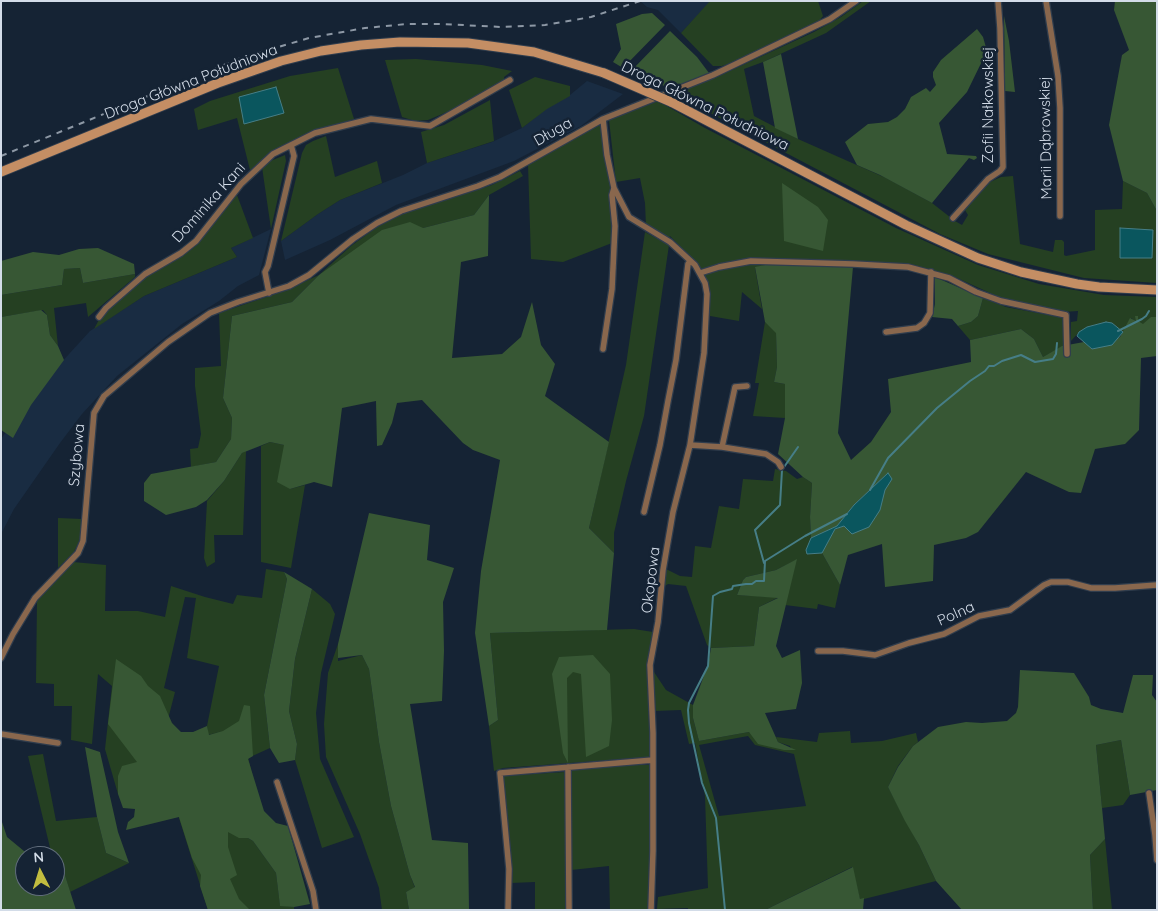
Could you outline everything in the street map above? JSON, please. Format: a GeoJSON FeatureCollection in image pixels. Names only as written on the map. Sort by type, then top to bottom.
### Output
{"type":"FeatureCollection","features":[{"type":"Feature","properties":{"kind":"main road","name":"Droga Główna Południowa"},"geometry":{"type":"LineString","coordinates":[[1,172],[218,83],[281,61],[321,51],[400,42],[460,42],[534,52],[604,73],[671,102],[906,225],[978,258],[1021,272],[1069,283],[1099,287],[1157,290]]}},
{"type":"Feature","properties":{"kind":"street","name":"Długa"},"geometry":{"type":"LineString","coordinates":[[269,292],[289,286],[309,275],[376,223],[401,211],[500,177],[582,129],[713,75],[830,19],[856,1]]}},
{"type":"Feature","properties":{"kind":"street","name":"Zofii Nałkowskiej"},"geometry":{"type":"LineString","coordinates":[[953,218],[988,179],[1003,167],[998,1]]}},
{"type":"Feature","properties":{"kind":"street","name":"Marii Dąbrowskiej"},"geometry":{"type":"LineString","coordinates":[[1046,1],[1058,76],[1060,108],[1060,216]]}},
{"type":"Feature","properties":{"kind":"street","name":"Dominika Kani"},"geometry":{"type":"LineString","coordinates":[[99,317],[106,308],[145,274],[181,253],[196,241],[241,184],[273,154],[315,133],[371,120],[430,126],[510,80]]}},
{"type":"Feature","properties":{"kind":"street","name":"Okopowa"},"geometry":{"type":"LineString","coordinates":[[603,119],[606,155],[614,188],[629,217],[670,242],[690,261],[700,273],[705,283],[708,308],[704,353],[690,445],[663,570],[658,622],[650,665],[653,760],[651,910]]}},
{"type":"Feature","properties":{"kind":"street"},"geometry":{"type":"LineString","coordinates":[[269,292],[266,272],[294,156],[292,145]]}},
{"type":"Feature","properties":{"kind":"street","name":"Okopowa"},"geometry":{"type":"LineString","coordinates":[[603,349],[612,288],[615,226],[612,195],[614,188]]}},
{"type":"Feature","properties":{"kind":"street"},"geometry":{"type":"LineString","coordinates":[[644,512],[676,360],[688,264],[690,261]]}},
{"type":"Feature","properties":{"kind":"street"},"geometry":{"type":"LineString","coordinates":[[700,273],[751,261],[908,267],[931,272],[1001,301],[1066,315],[1067,354]]}},
{"type":"Feature","properties":{"kind":"street"},"geometry":{"type":"LineString","coordinates":[[886,332],[918,328],[924,324],[930,313],[931,272]]}},
{"type":"Feature","properties":{"kind":"street","name":"Szybowa"},"geometry":{"type":"LineString","coordinates":[[1,658],[35,598],[78,553],[83,541],[92,421],[94,413],[104,396],[168,342],[210,313],[269,292]]}},
{"type":"Feature","properties":{"kind":"street"},"geometry":{"type":"LineString","coordinates":[[722,448],[735,387],[747,386]]}},
{"type":"Feature","properties":{"kind":"street"},"geometry":{"type":"LineString","coordinates":[[690,445],[766,454],[781,466]]}},
{"type":"Feature","properties":{"kind":"street","name":"Polna"},"geometry":{"type":"LineString","coordinates":[[818,651],[842,651],[875,655],[909,643],[944,634],[979,616],[1010,610],[1044,584],[1051,582],[1068,582],[1091,588],[1157,585]]}},
{"type":"Feature","properties":{"kind":"street"},"geometry":{"type":"LineString","coordinates":[[1,734],[58,743]]}},
{"type":"Feature","properties":{"kind":"street"},"geometry":{"type":"LineString","coordinates":[[508,910],[509,869],[500,773],[653,760]]}},
{"type":"Feature","properties":{"kind":"street"},"geometry":{"type":"LineString","coordinates":[[568,767],[569,910]]}},
{"type":"Feature","properties":{"kind":"street"},"geometry":{"type":"LineString","coordinates":[[277,782],[313,892],[316,910]]}},
{"type":"Feature","properties":{"kind":"street"},"geometry":{"type":"LineString","coordinates":[[1149,793],[1157,860]]}},
{"type":"Feature","properties":{"kind":"shaded area"},"geometry":{"type":"Polygon","coordinates":[[[640,1],[711,1],[681,33],[658,10],[647,7],[640,1]]]}},
{"type":"Feature","properties":{"kind":"shaded area"},"geometry":{"type":"Polygon","coordinates":[[[710,1],[818,1],[823,16],[819,21],[740,60],[722,66],[713,66],[681,33],[710,1]]]}},
{"type":"Feature","properties":{"kind":"shaded area"},"geometry":{"type":"Polygon","coordinates":[[[863,1],[871,1],[826,33],[744,69],[754,116],[798,139],[886,178],[932,203],[962,225],[968,215],[965,210],[990,182],[1001,177],[1013,176],[1020,244],[1053,252],[1055,240],[1062,240],[1064,242],[1064,255],[1066,256],[1095,250],[1095,210],[1122,209],[1123,181],[1147,193],[1157,211],[1157,283],[1084,278],[988,254],[940,234],[674,94],[721,75],[814,32],[841,17],[863,1]]]}},
{"type":"Feature","properties":{"kind":"shaded area"},"geometry":{"type":"Polygon","coordinates":[[[1115,1],[1157,1],[1157,211],[1147,193],[1123,181],[1109,125],[1122,55],[1129,50],[1114,10],[1115,1]]]}},
{"type":"Feature","properties":{"kind":"shaded area"},"geometry":{"type":"Polygon","coordinates":[[[652,13],[665,25],[623,68],[613,62],[621,49],[616,24],[642,14],[652,13]]]}},
{"type":"Feature","properties":{"kind":"shaded area"},"geometry":{"type":"Polygon","coordinates":[[[1004,16],[1009,41],[1015,92],[1005,91],[1004,16]]]}},
{"type":"Feature","properties":{"kind":"shaded area"},"geometry":{"type":"Polygon","coordinates":[[[977,29],[983,37],[987,51],[967,92],[939,123],[947,154],[976,156],[977,158],[974,160],[969,158],[932,203],[857,165],[845,142],[868,124],[888,122],[897,117],[905,109],[911,97],[926,88],[930,92],[936,85],[933,72],[941,60],[977,29]]]}},
{"type":"Feature","properties":{"kind":"shaded area"},"geometry":{"type":"Polygon","coordinates":[[[670,31],[697,57],[709,73],[670,89],[632,70],[670,31]]]}},
{"type":"Feature","properties":{"kind":"shaded area"},"geometry":{"type":"Polygon","coordinates":[[[781,54],[798,139],[775,128],[763,62],[781,54]]]}},
{"type":"Feature","properties":{"kind":"shaded area"},"geometry":{"type":"Polygon","coordinates":[[[416,59],[482,65],[512,71],[504,77],[504,82],[459,107],[428,120],[415,121],[402,117],[385,60],[416,59]]]}},
{"type":"Feature","properties":{"kind":"shaded area"},"geometry":{"type":"Polygon","coordinates":[[[338,68],[354,119],[308,134],[280,148],[250,170],[237,118],[198,130],[194,109],[210,101],[290,76],[338,68]]]}},
{"type":"Feature","properties":{"kind":"shaded area"},"geometry":{"type":"Polygon","coordinates":[[[535,77],[570,86],[570,96],[547,109],[522,128],[509,90],[535,77]]]}},
{"type":"Feature","properties":{"kind":"shaded area"},"geometry":{"type":"Polygon","coordinates":[[[587,81],[623,94],[581,126],[514,161],[396,205],[330,240],[285,260],[281,241],[340,200],[403,175],[427,163],[492,142],[522,128],[547,108],[570,95],[587,81]]]}},
{"type":"Feature","properties":{"kind":"shaded area"},"geometry":{"type":"Polygon","coordinates":[[[276,87],[284,113],[244,124],[239,97],[276,87]]]}},
{"type":"Feature","properties":{"kind":"shaded area"},"geometry":{"type":"Polygon","coordinates":[[[490,100],[494,141],[427,163],[421,132],[444,125],[490,100]]]}},
{"type":"Feature","properties":{"kind":"shaded area"},"geometry":{"type":"Polygon","coordinates":[[[658,101],[705,128],[896,228],[978,265],[1039,284],[1104,295],[1157,297],[1157,337],[1131,318],[1123,332],[1112,323],[1106,322],[1087,327],[1079,332],[1071,341],[1071,322],[1077,321],[1078,311],[1063,312],[1001,298],[955,277],[910,264],[751,258],[702,269],[670,236],[669,238],[646,226],[645,203],[640,178],[616,182],[609,120],[658,101]]]}},
{"type":"Feature","properties":{"kind":"shaded area"},"geometry":{"type":"Polygon","coordinates":[[[599,124],[612,188],[609,194],[613,225],[612,243],[563,262],[531,259],[528,164],[599,124]]]}},
{"type":"Feature","properties":{"kind":"shaded area"},"geometry":{"type":"Polygon","coordinates":[[[326,136],[335,177],[377,161],[382,183],[340,200],[281,241],[302,153],[306,145],[326,136]]]}},
{"type":"Feature","properties":{"kind":"shaded area"},"geometry":{"type":"Polygon","coordinates":[[[285,155],[286,161],[271,229],[262,167],[268,162],[285,155]]]}},
{"type":"Feature","properties":{"kind":"shaded area"},"geometry":{"type":"Polygon","coordinates":[[[520,171],[523,176],[489,195],[474,215],[423,228],[319,275],[351,246],[377,227],[402,214],[492,185],[520,171]]]}},
{"type":"Feature","properties":{"kind":"shaded area"},"geometry":{"type":"Polygon","coordinates":[[[782,183],[818,207],[828,220],[823,251],[784,241],[782,183]]]}},
{"type":"Feature","properties":{"kind":"shaded area"},"geometry":{"type":"Polygon","coordinates":[[[237,195],[253,238],[231,248],[237,257],[144,296],[94,329],[101,316],[142,278],[192,249],[237,195]]]}},
{"type":"Feature","properties":{"kind":"shaded area"},"geometry":{"type":"Polygon","coordinates":[[[489,195],[488,256],[461,262],[452,358],[502,354],[521,337],[532,302],[541,345],[555,364],[545,396],[609,442],[589,528],[614,553],[607,630],[490,633],[498,720],[489,726],[475,633],[481,571],[500,460],[473,450],[463,443],[422,400],[397,403],[392,423],[382,445],[377,446],[376,401],[342,408],[332,487],[314,482],[290,489],[277,482],[284,445],[270,442],[242,453],[224,481],[207,500],[196,507],[166,515],[144,501],[144,483],[151,474],[216,462],[231,439],[232,418],[223,398],[232,316],[292,302],[319,275],[382,230],[410,222],[423,228],[474,215],[489,195]]]}},
{"type":"Feature","properties":{"kind":"shaded area"},"geometry":{"type":"Polygon","coordinates":[[[1120,228],[1153,230],[1152,258],[1120,258],[1120,228]]]}},
{"type":"Feature","properties":{"kind":"shaded area"},"geometry":{"type":"Polygon","coordinates":[[[271,229],[259,275],[238,286],[219,301],[182,324],[117,376],[82,414],[60,443],[14,509],[1,534],[1,439],[38,388],[90,331],[144,296],[237,257],[231,248],[271,229]]]}},
{"type":"Feature","properties":{"kind":"shaded area"},"geometry":{"type":"Polygon","coordinates":[[[645,232],[669,245],[644,416],[614,533],[614,553],[589,528],[626,365],[645,232]]]}},
{"type":"Feature","properties":{"kind":"shaded area"},"geometry":{"type":"Polygon","coordinates":[[[98,248],[134,264],[135,274],[83,283],[80,268],[64,269],[62,285],[1,295],[1,261],[33,252],[59,255],[79,249],[98,248]]]}},
{"type":"Feature","properties":{"kind":"shaded area"},"geometry":{"type":"Polygon","coordinates":[[[770,264],[755,268],[762,309],[742,292],[739,321],[710,316],[710,289],[705,275],[719,269],[770,264]]]}},
{"type":"Feature","properties":{"kind":"shaded area"},"geometry":{"type":"Polygon","coordinates":[[[770,264],[853,267],[838,433],[851,460],[871,442],[891,412],[888,379],[971,362],[970,340],[1021,329],[1034,339],[1043,357],[1062,346],[1084,342],[1092,349],[1120,337],[1130,318],[1136,321],[1135,316],[1138,316],[1138,321],[1143,324],[1151,317],[1157,317],[1157,356],[1141,358],[1139,430],[1125,444],[1095,449],[1081,493],[1069,492],[1026,472],[978,532],[966,538],[934,545],[933,581],[885,587],[882,544],[848,555],[840,585],[822,553],[834,530],[880,510],[888,473],[854,505],[837,526],[811,538],[812,483],[778,454],[785,418],[785,384],[774,382],[777,367],[776,333],[765,322],[755,267],[770,264]]]}},
{"type":"Feature","properties":{"kind":"shaded area"},"geometry":{"type":"Polygon","coordinates":[[[80,268],[83,283],[135,274],[135,277],[88,317],[86,303],[54,308],[58,346],[50,335],[47,315],[43,310],[1,317],[1,295],[62,285],[64,269],[80,268]]]}},
{"type":"Feature","properties":{"kind":"shaded area"},"geometry":{"type":"Polygon","coordinates":[[[319,275],[292,302],[232,316],[223,398],[232,418],[231,439],[216,462],[191,467],[190,449],[198,448],[201,434],[195,386],[195,368],[221,366],[219,313],[284,291],[319,275]]]}},
{"type":"Feature","properties":{"kind":"shaded area"},"geometry":{"type":"Polygon","coordinates":[[[935,277],[983,298],[978,316],[971,322],[958,326],[952,319],[932,317],[935,304],[935,277]]]}},
{"type":"Feature","properties":{"kind":"shaded area"},"geometry":{"type":"Polygon","coordinates":[[[983,298],[1006,307],[1064,318],[1065,345],[1043,357],[1034,339],[1021,329],[970,340],[958,326],[971,322],[978,316],[983,298]]]}},
{"type":"Feature","properties":{"kind":"shaded area"},"geometry":{"type":"Polygon","coordinates":[[[41,310],[47,315],[50,335],[58,346],[64,360],[31,405],[13,438],[1,430],[1,317],[41,310]]]}},
{"type":"Feature","properties":{"kind":"shaded area"},"geometry":{"type":"Polygon","coordinates":[[[765,322],[776,332],[777,367],[774,382],[785,384],[785,418],[753,416],[759,383],[755,383],[765,322]]]}},
{"type":"Feature","properties":{"kind":"shaded area"},"geometry":{"type":"Polygon","coordinates":[[[1106,322],[1112,323],[1123,332],[1112,345],[1092,349],[1077,336],[1079,332],[1087,327],[1106,322]]]}},
{"type":"Feature","properties":{"kind":"shaded area"},"geometry":{"type":"Polygon","coordinates":[[[270,442],[284,445],[290,489],[305,485],[291,568],[261,562],[261,446],[270,442]]]}},
{"type":"Feature","properties":{"kind":"shaded area"},"geometry":{"type":"Polygon","coordinates":[[[246,451],[243,535],[214,535],[215,562],[207,567],[204,558],[207,501],[224,481],[242,453],[246,451]]]}},
{"type":"Feature","properties":{"kind":"shaded area"},"geometry":{"type":"Polygon","coordinates":[[[775,469],[786,471],[797,479],[803,477],[812,483],[811,538],[806,550],[808,554],[822,553],[840,585],[835,608],[818,604],[817,609],[785,605],[796,560],[776,570],[746,577],[743,580],[737,595],[779,597],[759,607],[754,646],[711,648],[707,645],[686,586],[668,584],[663,587],[666,569],[680,576],[692,577],[695,546],[711,548],[719,506],[739,509],[743,479],[773,481],[775,469]]]}},
{"type":"Feature","properties":{"kind":"shaded area"},"geometry":{"type":"Polygon","coordinates":[[[888,473],[892,479],[885,490],[880,510],[869,527],[852,534],[844,526],[835,529],[822,553],[807,554],[806,550],[811,538],[837,526],[854,505],[888,473]]]}},
{"type":"Feature","properties":{"kind":"shaded area"},"geometry":{"type":"Polygon","coordinates":[[[369,513],[430,525],[427,560],[454,568],[443,602],[442,701],[410,704],[432,840],[468,843],[469,910],[409,910],[406,892],[415,887],[391,806],[379,742],[369,669],[362,655],[338,658],[338,644],[369,513]]]}},
{"type":"Feature","properties":{"kind":"shaded area"},"geometry":{"type":"Polygon","coordinates":[[[58,518],[82,519],[80,539],[74,552],[58,568],[58,518]]]}},
{"type":"Feature","properties":{"kind":"shaded area"},"geometry":{"type":"Polygon","coordinates":[[[797,559],[776,646],[782,658],[800,650],[802,683],[796,709],[765,713],[778,742],[796,750],[784,750],[758,744],[749,732],[699,741],[693,718],[693,705],[708,665],[711,648],[754,646],[759,607],[778,598],[737,595],[743,580],[746,577],[776,570],[797,559]]]}},
{"type":"Feature","properties":{"kind":"shaded area"},"geometry":{"type":"Polygon","coordinates":[[[73,562],[106,565],[105,611],[138,611],[165,617],[171,586],[233,604],[237,595],[262,598],[266,569],[284,572],[287,579],[264,695],[270,748],[248,758],[251,769],[239,838],[248,838],[253,841],[276,873],[280,905],[294,907],[294,910],[208,910],[174,802],[118,776],[118,794],[105,749],[112,686],[98,674],[92,744],[71,740],[72,706],[54,706],[54,684],[36,683],[37,601],[73,562]],[[185,597],[164,688],[175,692],[166,727],[172,746],[223,731],[208,735],[207,726],[219,666],[187,658],[196,598],[185,597]]]}},
{"type":"Feature","properties":{"kind":"shaded area"},"geometry":{"type":"Polygon","coordinates":[[[284,572],[312,589],[295,659],[289,711],[297,744],[295,760],[279,763],[270,748],[264,695],[287,579],[284,572]]]}},
{"type":"Feature","properties":{"kind":"shaded area"},"geometry":{"type":"Polygon","coordinates":[[[312,589],[330,604],[335,614],[321,673],[316,713],[320,759],[354,837],[322,848],[295,760],[297,744],[289,711],[295,659],[312,589]]]}},
{"type":"Feature","properties":{"kind":"shaded area"},"geometry":{"type":"Polygon","coordinates":[[[634,629],[653,632],[647,662],[650,757],[503,768],[494,771],[489,726],[498,720],[490,633],[634,629]]]}},
{"type":"Feature","properties":{"kind":"shaded area"},"geometry":{"type":"Polygon","coordinates":[[[338,644],[338,661],[362,655],[369,669],[379,742],[391,806],[415,888],[406,892],[409,910],[382,910],[379,888],[360,834],[326,757],[324,724],[328,673],[338,644]]]}},
{"type":"Feature","properties":{"kind":"shaded area"},"geometry":{"type":"Polygon","coordinates":[[[593,655],[610,674],[612,720],[609,746],[586,757],[581,674],[573,672],[567,678],[568,763],[563,753],[552,674],[559,657],[593,655]]]}},
{"type":"Feature","properties":{"kind":"shaded area"},"geometry":{"type":"Polygon","coordinates":[[[116,659],[141,676],[148,686],[160,696],[172,723],[181,732],[193,732],[207,726],[209,735],[223,731],[239,721],[244,705],[250,706],[253,756],[248,759],[264,811],[276,823],[288,826],[310,904],[294,907],[280,906],[276,873],[253,841],[248,838],[239,838],[228,832],[228,847],[237,875],[230,879],[239,899],[250,910],[208,910],[200,886],[201,875],[192,858],[179,817],[126,830],[128,822],[134,817],[135,809],[123,808],[118,794],[118,776],[122,766],[137,762],[108,724],[116,659]]]}},
{"type":"Feature","properties":{"kind":"shaded area"},"geometry":{"type":"Polygon","coordinates":[[[652,669],[666,690],[693,705],[693,718],[699,741],[749,732],[792,750],[790,746],[778,742],[776,737],[817,742],[819,733],[850,731],[851,743],[882,741],[916,733],[918,742],[898,766],[888,787],[936,881],[860,900],[852,867],[765,910],[657,909],[658,897],[708,888],[705,796],[695,743],[689,744],[681,710],[654,711],[652,669]],[[748,736],[699,745],[719,816],[806,806],[794,754],[755,745],[748,736]]]}},
{"type":"Feature","properties":{"kind":"shaded area"},"geometry":{"type":"Polygon","coordinates":[[[1020,670],[1074,673],[1089,697],[1091,705],[1123,713],[1133,675],[1153,675],[1152,695],[1157,702],[1157,790],[1130,795],[1121,740],[1096,745],[1105,839],[1090,855],[1093,910],[962,910],[936,881],[888,787],[898,767],[913,746],[938,727],[966,722],[1007,721],[1016,713],[1018,707],[1020,670]]]}},
{"type":"Feature","properties":{"kind":"shaded area"},"geometry":{"type":"Polygon","coordinates":[[[1121,740],[1130,795],[1123,805],[1102,808],[1096,745],[1121,740]]]}},
{"type":"Feature","properties":{"kind":"shaded area"},"geometry":{"type":"Polygon","coordinates":[[[85,747],[100,752],[118,832],[129,863],[106,853],[97,817],[85,747]]]}},
{"type":"Feature","properties":{"kind":"shaded area"},"geometry":{"type":"Polygon","coordinates":[[[43,754],[56,821],[97,817],[106,853],[129,863],[70,892],[65,876],[65,846],[50,846],[28,756],[43,754]]]}},
{"type":"Feature","properties":{"kind":"shaded area"},"geometry":{"type":"Polygon","coordinates":[[[649,765],[651,767],[648,910],[610,910],[609,866],[571,870],[569,772],[572,769],[649,765]]]}},
{"type":"Feature","properties":{"kind":"shaded area"},"geometry":{"type":"Polygon","coordinates":[[[565,772],[566,910],[535,910],[535,882],[511,883],[503,776],[565,772]]]}},
{"type":"Feature","properties":{"kind":"shaded area"},"geometry":{"type":"Polygon","coordinates":[[[1,819],[7,837],[18,846],[15,846],[15,896],[65,896],[65,875],[76,910],[1,910],[1,819]]]}},
{"type":"Feature","properties":{"kind":"shaded area"},"geometry":{"type":"Polygon","coordinates":[[[1105,839],[1112,910],[1093,910],[1090,855],[1105,839]]]}},
{"type":"Feature","properties":{"kind":"shaded area"},"geometry":{"type":"Polygon","coordinates":[[[853,867],[860,899],[864,898],[863,910],[765,910],[853,867]]]}},
{"type":"Feature","properties":{"kind":"waterway"},"geometry":{"type":"LineString","coordinates":[[1118,331],[1142,319],[1149,311]]}},
{"type":"Feature","properties":{"kind":"waterway"},"geometry":{"type":"LineString","coordinates":[[870,490],[888,458],[937,408],[989,366],[994,366],[1002,361],[1021,355],[1035,362],[1053,359],[1056,354],[1057,343]]}},
{"type":"Feature","properties":{"kind":"waterway"},"geometry":{"type":"LineString","coordinates":[[764,563],[755,530],[780,505],[782,470],[798,447]]}},
{"type":"Feature","properties":{"kind":"waterway"},"geometry":{"type":"LineString","coordinates":[[725,910],[716,818],[702,783],[688,710],[689,703],[708,666],[713,596],[732,589],[733,586],[764,581],[765,561],[805,536],[847,514]]}},
{"type":"Feature","properties":{"kind":"railway"},"geometry":{"type":"LineString","coordinates":[[1,156],[241,58],[309,38],[365,28],[407,24],[502,27],[545,25],[591,17],[640,1]]}}]}
